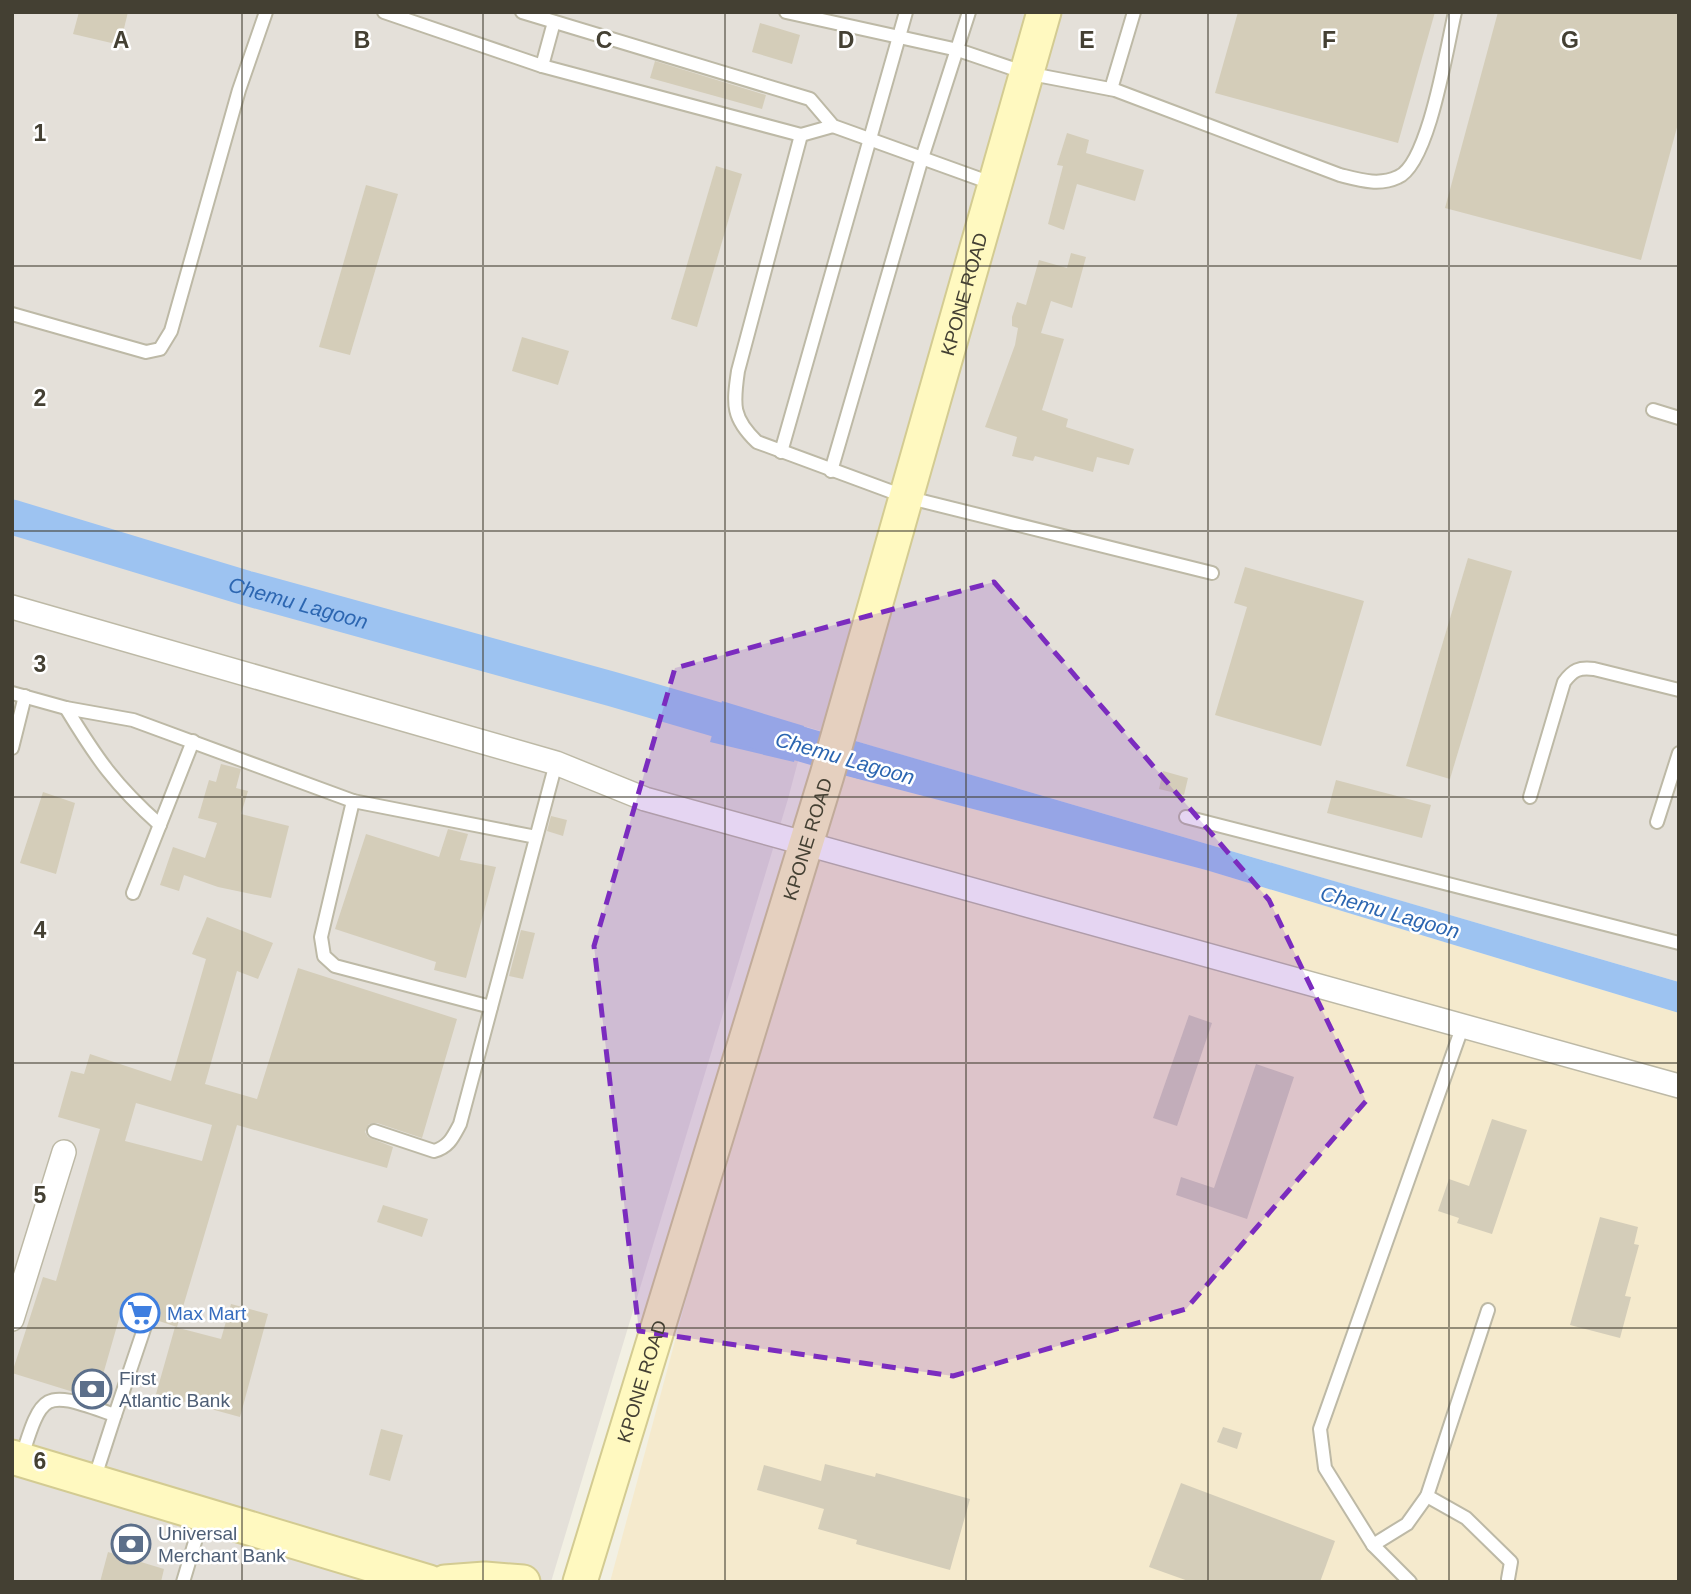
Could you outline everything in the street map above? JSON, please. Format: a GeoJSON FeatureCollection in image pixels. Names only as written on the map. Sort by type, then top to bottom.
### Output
{"type":"FeatureCollection","features":[{"type":"Feature","properties":{"kind":"main road","name":"KPONE ROAD"},"geometry":{"type":"LineString","coordinates":[[580,1582],[804,842],[827,775],[1044,12]]}},
{"type":"Feature","properties":{"kind":"main road"},"geometry":{"type":"LineString","coordinates":[[17,1459],[203,1515],[353,1565],[429,1582]]}},
{"type":"Feature","properties":{"kind":"main road"},"geometry":{"type":"LineString","coordinates":[[445,1582],[485,1578],[523,1582]]}},
{"type":"Feature","properties":{"kind":"street"},"geometry":{"type":"LineString","coordinates":[[12,607],[556,763],[645,799],[1679,1086]]}},
{"type":"Feature","properties":{"kind":"street"},"geometry":{"type":"LineString","coordinates":[[12,1319],[64,1152]]}},
{"type":"Feature","properties":{"kind":"lane"},"geometry":{"type":"LineString","coordinates":[[12,314],[146,352],[160,349],[170,331],[239,90],[266,12]]}},
{"type":"Feature","properties":{"kind":"lane"},"geometry":{"type":"LineString","coordinates":[[384,12],[542,66],[801,135],[833,126]]}},
{"type":"Feature","properties":{"kind":"lane"},"geometry":{"type":"LineString","coordinates":[[522,12],[810,99],[833,126],[994,184]]}},
{"type":"Feature","properties":{"kind":"lane"},"geometry":{"type":"LineString","coordinates":[[786,12],[842,18],[1026,72],[1111,89],[1340,175],[1372,183],[1399,177],[1412,167],[1429,128],[1455,12]]}},
{"type":"Feature","properties":{"kind":"lane"},"geometry":{"type":"LineString","coordinates":[[781,453],[906,12]]}},
{"type":"Feature","properties":{"kind":"lane"},"geometry":{"type":"LineString","coordinates":[[831,471],[922,158],[970,12]]}},
{"type":"Feature","properties":{"kind":"lane"},"geometry":{"type":"LineString","coordinates":[[1111,89],[1134,12]]}},
{"type":"Feature","properties":{"kind":"lane"},"geometry":{"type":"LineString","coordinates":[[542,66],[554,22]]}},
{"type":"Feature","properties":{"kind":"lane"},"geometry":{"type":"LineString","coordinates":[[801,135],[738,371],[734,402],[740,426],[757,442],[781,453],[906,497],[1212,573]]}},
{"type":"Feature","properties":{"kind":"lane"},"geometry":{"type":"LineString","coordinates":[[1653,410],[1679,418]]}},
{"type":"Feature","properties":{"kind":"lane"},"geometry":{"type":"LineString","coordinates":[[1530,797],[1563,682],[1572,672],[1582,667],[1594,669],[1679,690]]}},
{"type":"Feature","properties":{"kind":"lane"},"geometry":{"type":"LineString","coordinates":[[12,748],[18,694],[66,708],[133,720],[352,801],[536,838]]}},
{"type":"Feature","properties":{"kind":"lane"},"geometry":{"type":"LineString","coordinates":[[66,708],[102,766],[123,793],[160,825]]}},
{"type":"Feature","properties":{"kind":"lane"},"geometry":{"type":"LineString","coordinates":[[133,893],[193,741]]}},
{"type":"Feature","properties":{"kind":"lane"},"geometry":{"type":"LineString","coordinates":[[1657,822],[1679,753]]}},
{"type":"Feature","properties":{"kind":"lane"},"geometry":{"type":"LineString","coordinates":[[374,1131],[433,1151],[442,1149],[452,1140],[460,1124],[556,763]]}},
{"type":"Feature","properties":{"kind":"lane"},"geometry":{"type":"LineString","coordinates":[[352,801],[325,912],[321,937],[324,956],[335,966],[491,1007]]}},
{"type":"Feature","properties":{"kind":"lane"},"geometry":{"type":"LineString","coordinates":[[1186,817],[1679,943]]}},
{"type":"Feature","properties":{"kind":"lane"},"geometry":{"type":"LineString","coordinates":[[1410,1582],[1373,1545],[1325,1468],[1320,1448],[1320,1429],[1463,1025]]}},
{"type":"Feature","properties":{"kind":"lane"},"geometry":{"type":"LineString","coordinates":[[1373,1545],[1406,1524],[1427,1496],[1488,1310]]}},
{"type":"Feature","properties":{"kind":"lane"},"geometry":{"type":"LineString","coordinates":[[94,1481],[147,1320]]}},
{"type":"Feature","properties":{"kind":"lane"},"geometry":{"type":"LineString","coordinates":[[17,1459],[34,1417],[50,1399],[64,1398],[115,1415]]}},
{"type":"Feature","properties":{"kind":"lane"},"geometry":{"type":"LineString","coordinates":[[1427,1496],[1466,1518],[1511,1562],[1508,1579]]}},
{"type":"Feature","properties":{"kind":"lane"},"geometry":{"type":"LineString","coordinates":[[183,1582],[203,1515]]}},
{"type":"Feature","properties":{"kind":"highlighted area"},"geometry":{"type":"Polygon","coordinates":[[[994,582],[1269,900],[1366,1101],[1186,1309],[953,1376],[639,1331],[594,946],[675,668],[994,582]]]}},
{"type":"Feature","properties":{"kind":"shaded area"},"geometry":{"type":"Polygon","coordinates":[[[12,12],[1679,12],[1679,982],[807,727],[788,799],[551,1582],[12,1582],[12,12]]]}},
{"type":"Feature","properties":{"kind":"shaded area"},"geometry":{"type":"Polygon","coordinates":[[[843,775],[1206,870],[1679,1013],[1679,1582],[610,1582],[740,1100],[843,775]]]}},
{"type":"Feature","properties":{"kind":"water"},"geometry":{"type":"Polygon","coordinates":[[[722,701],[804,726],[794,762],[710,742],[722,701]]]}},
{"type":"Feature","properties":{"kind":"water"},"geometry":{"type":"Polygon","coordinates":[[[852,740],[1679,982],[1679,1013],[1206,870],[843,775],[852,740]]]}},
{"type":"Feature","properties":{"kind":"building"},"geometry":{"type":"Polygon","coordinates":[[[79,12],[128,12],[120,45],[73,34],[79,12]]]}},
{"type":"Feature","properties":{"kind":"building"},"geometry":{"type":"Polygon","coordinates":[[[1238,12],[1435,12],[1398,143],[1215,93],[1238,12]]]}},
{"type":"Feature","properties":{"kind":"building"},"geometry":{"type":"Polygon","coordinates":[[[1498,12],[1679,12],[1679,120],[1641,260],[1445,208],[1498,12]]]}},
{"type":"Feature","properties":{"kind":"building"},"geometry":{"type":"Polygon","coordinates":[[[760,23],[800,35],[792,64],[752,52],[760,23]]]}},
{"type":"Feature","properties":{"kind":"building"},"geometry":{"type":"Polygon","coordinates":[[[655,61],[766,95],[762,109],[650,78],[655,61]]]}},
{"type":"Feature","properties":{"kind":"building"},"geometry":{"type":"Polygon","coordinates":[[[1067,133],[1089,140],[1086,153],[1144,170],[1135,201],[1077,184],[1064,230],[1048,224],[1063,166],[1057,165],[1067,133]]]}},
{"type":"Feature","properties":{"kind":"building"},"geometry":{"type":"Polygon","coordinates":[[[716,166],[742,174],[697,327],[671,319],[716,166]]]}},
{"type":"Feature","properties":{"kind":"building"},"geometry":{"type":"Polygon","coordinates":[[[366,185],[398,194],[350,355],[319,347],[366,185]]]}},
{"type":"Feature","properties":{"kind":"building"},"geometry":{"type":"Polygon","coordinates":[[[1071,253],[1086,257],[1072,308],[1051,301],[1041,333],[1064,339],[1042,410],[1068,419],[1066,427],[1134,449],[1129,465],[1097,457],[1093,472],[1035,456],[1033,461],[1012,456],[1017,437],[985,427],[1015,345],[1018,328],[1012,326],[1012,317],[1017,302],[1026,305],[1039,260],[1067,268],[1071,253]]]}},
{"type":"Feature","properties":{"kind":"building"},"geometry":{"type":"Polygon","coordinates":[[[522,337],[569,351],[558,385],[512,371],[522,337]]]}},
{"type":"Feature","properties":{"kind":"building"},"geometry":{"type":"Polygon","coordinates":[[[1468,558],[1512,571],[1450,779],[1406,766],[1468,558]]]}},
{"type":"Feature","properties":{"kind":"building"},"geometry":{"type":"Polygon","coordinates":[[[1245,567],[1364,601],[1321,746],[1215,715],[1247,607],[1234,603],[1245,567]]]}},
{"type":"Feature","properties":{"kind":"building"},"geometry":{"type":"Polygon","coordinates":[[[221,764],[241,769],[236,788],[248,791],[241,814],[289,826],[271,898],[218,887],[184,875],[179,891],[160,885],[173,847],[205,858],[217,823],[198,818],[209,780],[216,782],[221,764]]]}},
{"type":"Feature","properties":{"kind":"building"},"geometry":{"type":"Polygon","coordinates":[[[1163,771],[1188,778],[1184,795],[1159,789],[1163,771]]]}},
{"type":"Feature","properties":{"kind":"building"},"geometry":{"type":"Polygon","coordinates":[[[1336,780],[1431,805],[1422,838],[1327,813],[1336,780]]]}},
{"type":"Feature","properties":{"kind":"building"},"geometry":{"type":"Polygon","coordinates":[[[43,792],[75,803],[56,874],[20,863],[43,792]]]}},
{"type":"Feature","properties":{"kind":"building"},"geometry":{"type":"Polygon","coordinates":[[[551,816],[567,820],[563,836],[547,831],[551,816]]]}},
{"type":"Feature","properties":{"kind":"building"},"geometry":{"type":"Polygon","coordinates":[[[448,829],[468,834],[460,860],[496,867],[466,978],[434,970],[436,962],[335,929],[366,834],[439,857],[448,829]]]}},
{"type":"Feature","properties":{"kind":"building"},"geometry":{"type":"Polygon","coordinates":[[[207,917],[273,943],[258,979],[237,971],[205,1084],[257,1099],[298,968],[457,1019],[422,1138],[377,1123],[369,1124],[365,1132],[368,1137],[393,1147],[387,1168],[237,1125],[177,1327],[156,1320],[158,1308],[125,1298],[96,1399],[12,1373],[43,1277],[56,1281],[100,1129],[58,1117],[71,1071],[84,1074],[90,1054],[171,1081],[206,959],[192,954],[207,917]],[[136,1103],[125,1141],[202,1161],[212,1125],[136,1103]]]}},
{"type":"Feature","properties":{"kind":"building"},"geometry":{"type":"Polygon","coordinates":[[[521,930],[535,933],[523,979],[509,976],[521,930]]]}},
{"type":"Feature","properties":{"kind":"building"},"geometry":{"type":"Polygon","coordinates":[[[1189,1015],[1212,1023],[1177,1126],[1153,1118],[1189,1015]]]}},
{"type":"Feature","properties":{"kind":"building"},"geometry":{"type":"Polygon","coordinates":[[[1256,1064],[1294,1077],[1247,1219],[1176,1195],[1181,1177],[1214,1188],[1256,1064]]]}},
{"type":"Feature","properties":{"kind":"building"},"geometry":{"type":"Polygon","coordinates":[[[1492,1119],[1527,1130],[1492,1234],[1457,1223],[1459,1218],[1438,1211],[1449,1179],[1469,1186],[1492,1119]]]}},
{"type":"Feature","properties":{"kind":"building"},"geometry":{"type":"Polygon","coordinates":[[[383,1205],[428,1219],[422,1237],[377,1222],[383,1205]]]}},
{"type":"Feature","properties":{"kind":"building"},"geometry":{"type":"Polygon","coordinates":[[[1600,1217],[1638,1227],[1634,1244],[1639,1245],[1625,1296],[1631,1297],[1620,1338],[1570,1325],[1600,1217]]]}},
{"type":"Feature","properties":{"kind":"building"},"geometry":{"type":"Polygon","coordinates":[[[231,1304],[268,1314],[240,1417],[156,1394],[175,1327],[221,1339],[231,1304]]]}},
{"type":"Feature","properties":{"kind":"building"},"geometry":{"type":"Polygon","coordinates":[[[1223,1427],[1242,1433],[1237,1449],[1217,1442],[1223,1427]]]}},
{"type":"Feature","properties":{"kind":"building"},"geometry":{"type":"Polygon","coordinates":[[[381,1429],[403,1435],[390,1481],[369,1475],[381,1429]]]}},
{"type":"Feature","properties":{"kind":"building"},"geometry":{"type":"Polygon","coordinates":[[[825,1464],[875,1477],[876,1473],[970,1499],[950,1570],[856,1544],[857,1540],[818,1529],[824,1509],[757,1490],[764,1465],[821,1481],[825,1464]]]}},
{"type":"Feature","properties":{"kind":"building"},"geometry":{"type":"Polygon","coordinates":[[[1181,1483],[1335,1541],[1320,1582],[1191,1582],[1149,1567],[1181,1483]]]}},
{"type":"Feature","properties":{"kind":"building"},"geometry":{"type":"Polygon","coordinates":[[[108,1552],[164,1569],[161,1582],[100,1582],[108,1552]]]}},
{"type":"Feature","properties":{"kind":"waterway","name":"Chemu Lagoon"},"geometry":{"type":"LineString","coordinates":[[12,517],[246,588],[612,689],[863,762]]}},
{"type":"Feature","properties":{"kind":"place","name":"Max Mart"},"geometry":{"type":"Point","coordinates":[140,1313]}},
{"type":"Feature","properties":{"kind":"place","name":"First Atlantic Bank"},"geometry":{"type":"Point","coordinates":[92,1389]}},
{"type":"Feature","properties":{"kind":"place","name":"Universal Merchant Bank"},"geometry":{"type":"Point","coordinates":[131,1544]}}]}
